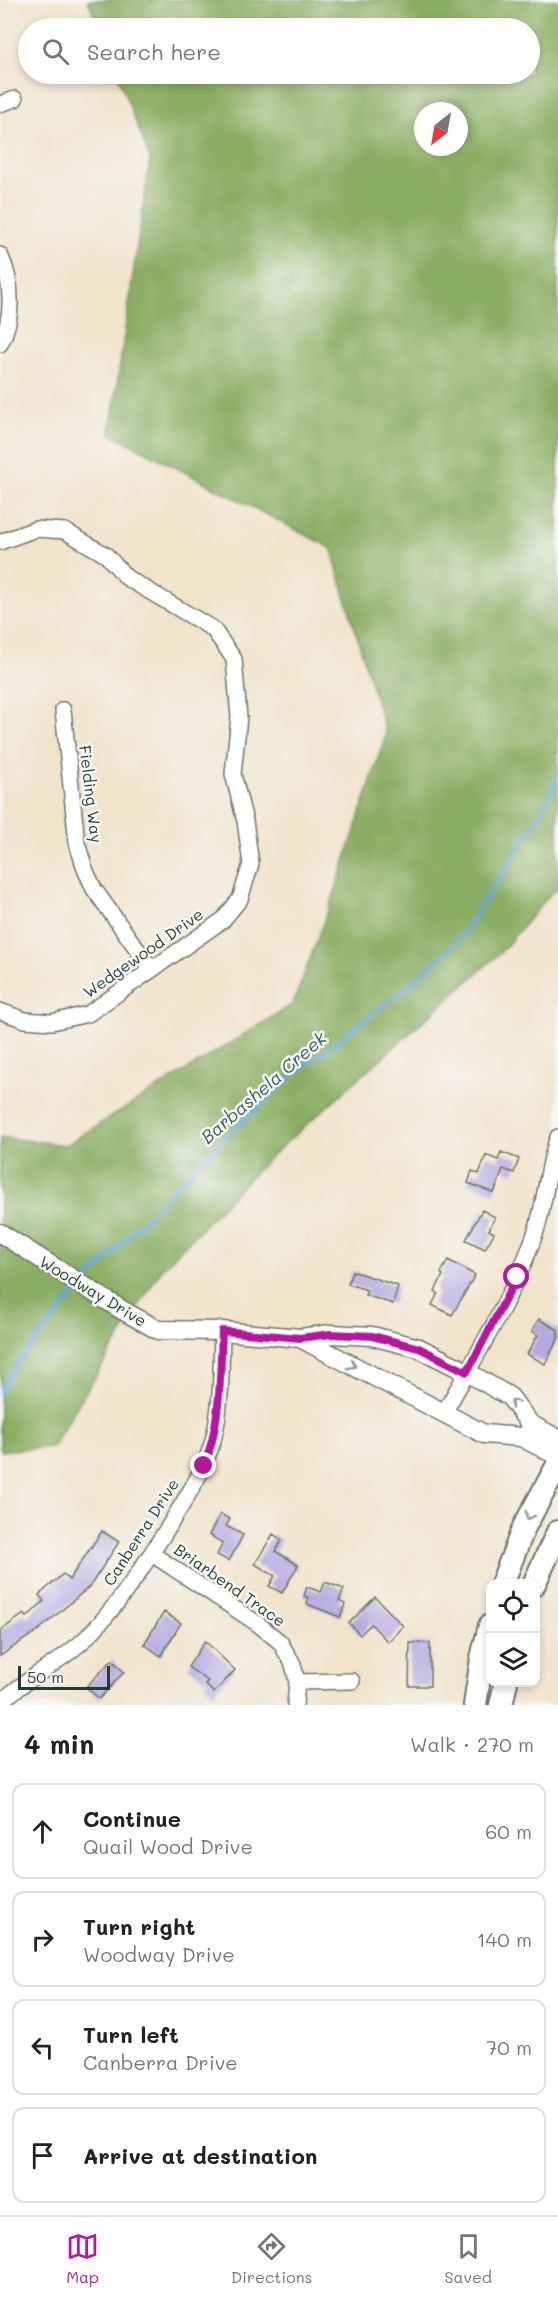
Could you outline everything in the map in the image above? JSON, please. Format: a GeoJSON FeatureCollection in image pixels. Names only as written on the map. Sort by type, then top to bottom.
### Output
{"type":"FeatureCollection","features":[{"type":"Feature","properties":{"kind":"main road"},"geometry":{"type":"LineString","coordinates":[[504,1579],[524,1527],[558,1466]]}},
{"type":"Feature","properties":{"kind":"main road"},"geometry":{"type":"LineString","coordinates":[[536,1579],[558,1532]]}},
{"type":"Feature","properties":{"kind":"main road"},"geometry":{"type":"LineString","coordinates":[[475,1705],[488,1633]]}},
{"type":"Feature","properties":{"kind":"main road"},"geometry":{"type":"LineString","coordinates":[[501,1705],[505,1687]]}},
{"type":"Feature","properties":{"kind":"street"},"geometry":{"type":"LineString","coordinates":[[0,255],[10,296],[8,324],[0,344]]}},
{"type":"Feature","properties":{"kind":"street","name":"Wedgewood Drive"},"geometry":{"type":"LineString","coordinates":[[0,542],[36,529],[65,531],[106,555],[127,578],[213,629],[234,659],[239,717],[233,774],[245,820],[251,864],[240,899],[223,920],[88,1014],[52,1022],[25,1020],[0,1011]]}},
{"type":"Feature","properties":{"kind":"street","name":"Fielding Way"},"geometry":{"type":"LineString","coordinates":[[63,710],[77,843],[84,869],[93,889],[152,970]]}},
{"type":"Feature","properties":{"kind":"street"},"geometry":{"type":"LineString","coordinates":[[444,1413],[517,1277],[536,1230],[547,1172],[558,1137]]}},
{"type":"Feature","properties":{"kind":"street","name":"Woodway Drive"},"geometry":{"type":"LineString","coordinates":[[0,1233],[122,1310],[159,1330],[222,1331],[300,1338],[331,1334],[372,1336],[419,1348],[510,1397],[530,1424],[558,1439]]}},
{"type":"Feature","properties":{"kind":"street","name":"Canberra Drive"},"geometry":{"type":"LineString","coordinates":[[0,1703],[84,1640],[109,1613],[152,1554],[185,1500],[210,1449],[219,1401],[222,1331]]}},
{"type":"Feature","properties":{"kind":"street","name":"Woodway Drive"},"geometry":{"type":"LineString","coordinates":[[300,1338],[484,1434],[521,1437],[558,1456]]}},
{"type":"Feature","properties":{"kind":"street","name":"Briarbend Trace"},"geometry":{"type":"LineString","coordinates":[[152,1554],[258,1624],[280,1642],[293,1664],[297,1682],[295,1705]]}},
{"type":"Feature","properties":{"kind":"street"},"geometry":{"type":"LineString","coordinates":[[297,1682],[352,1681]]}},
{"type":"Feature","properties":{"kind":"green space"},"geometry":{"type":"Polygon","coordinates":[[[88,0],[558,0],[558,891],[554,890],[501,952],[267,1160],[161,1270],[52,1447],[0,1451],[0,1137],[66,1145],[293,1004],[335,892],[386,734],[331,548],[110,433],[150,158],[121,84],[540,84],[540,18],[95,18],[88,0]]]}},
{"type":"Feature","properties":{"kind":"building"},"geometry":{"type":"Polygon","coordinates":[[[501,1152],[519,1159],[514,1173],[503,1169],[494,1193],[468,1183],[472,1171],[479,1174],[486,1155],[498,1160],[501,1152]]]}},
{"type":"Feature","properties":{"kind":"building"},"geometry":{"type":"Polygon","coordinates":[[[482,1210],[495,1217],[489,1230],[494,1233],[485,1249],[466,1240],[482,1210]]]}},
{"type":"Feature","properties":{"kind":"building"},"geometry":{"type":"Polygon","coordinates":[[[448,1260],[475,1275],[452,1315],[432,1305],[438,1293],[435,1291],[443,1275],[441,1273],[448,1260]]]}},
{"type":"Feature","properties":{"kind":"building"},"geometry":{"type":"Polygon","coordinates":[[[352,1271],[398,1286],[393,1304],[365,1295],[367,1290],[348,1284],[352,1271]]]}},
{"type":"Feature","properties":{"kind":"building"},"geometry":{"type":"Polygon","coordinates":[[[539,1319],[558,1330],[558,1339],[545,1364],[527,1354],[538,1335],[532,1331],[539,1319]]]}},
{"type":"Feature","properties":{"kind":"building"},"geometry":{"type":"Polygon","coordinates":[[[220,1514],[230,1519],[226,1526],[243,1535],[229,1561],[217,1555],[223,1543],[209,1535],[220,1514]]]}},
{"type":"Feature","properties":{"kind":"building"},"geometry":{"type":"Polygon","coordinates":[[[102,1531],[119,1542],[90,1586],[41,1628],[0,1656],[0,1631],[24,1614],[27,1617],[44,1601],[39,1595],[63,1574],[69,1580],[102,1531]]]}},
{"type":"Feature","properties":{"kind":"building"},"geometry":{"type":"Polygon","coordinates":[[[273,1534],[282,1540],[275,1551],[298,1565],[282,1593],[269,1586],[275,1576],[255,1564],[273,1534]]]}},
{"type":"Feature","properties":{"kind":"building"},"geometry":{"type":"Polygon","coordinates":[[[325,1582],[344,1589],[339,1601],[345,1604],[340,1617],[307,1604],[309,1598],[304,1596],[307,1587],[321,1592],[325,1582]]]}},
{"type":"Feature","properties":{"kind":"building"},"geometry":{"type":"Polygon","coordinates":[[[375,1597],[403,1626],[388,1642],[371,1624],[360,1635],[349,1623],[375,1597]]]}},
{"type":"Feature","properties":{"kind":"building"},"geometry":{"type":"Polygon","coordinates":[[[164,1612],[181,1623],[161,1656],[144,1644],[164,1612]]]}},
{"type":"Feature","properties":{"kind":"building"},"geometry":{"type":"Polygon","coordinates":[[[205,1641],[235,1670],[214,1693],[205,1684],[208,1681],[188,1667],[205,1641]]]}},
{"type":"Feature","properties":{"kind":"building"},"geometry":{"type":"Polygon","coordinates":[[[410,1643],[430,1643],[430,1686],[409,1686],[410,1643]]]}},
{"type":"Feature","properties":{"kind":"building"},"geometry":{"type":"Polygon","coordinates":[[[112,1660],[124,1672],[99,1699],[86,1687],[112,1660]]]}},
{"type":"Feature","properties":{"kind":"waterway","name":"Barbashela Creek"},"geometry":{"type":"LineString","coordinates":[[87,1280],[207,1155],[295,1074],[404,990],[458,941],[534,825],[558,774]]}},
{"type":"Feature","properties":{"kind":"waterway","name":"Barbashela Creek"},"geometry":{"type":"LineString","coordinates":[[0,1392],[15,1366],[80,1288]]}},
{"type":"Feature","properties":{"kind":"route"},"geometry":{"type":"LineString","coordinates":[[204,1466],[215,1431],[219,1401],[222,1331],[300,1338],[331,1334],[372,1336],[419,1348],[467,1372],[517,1277]]}}]}
